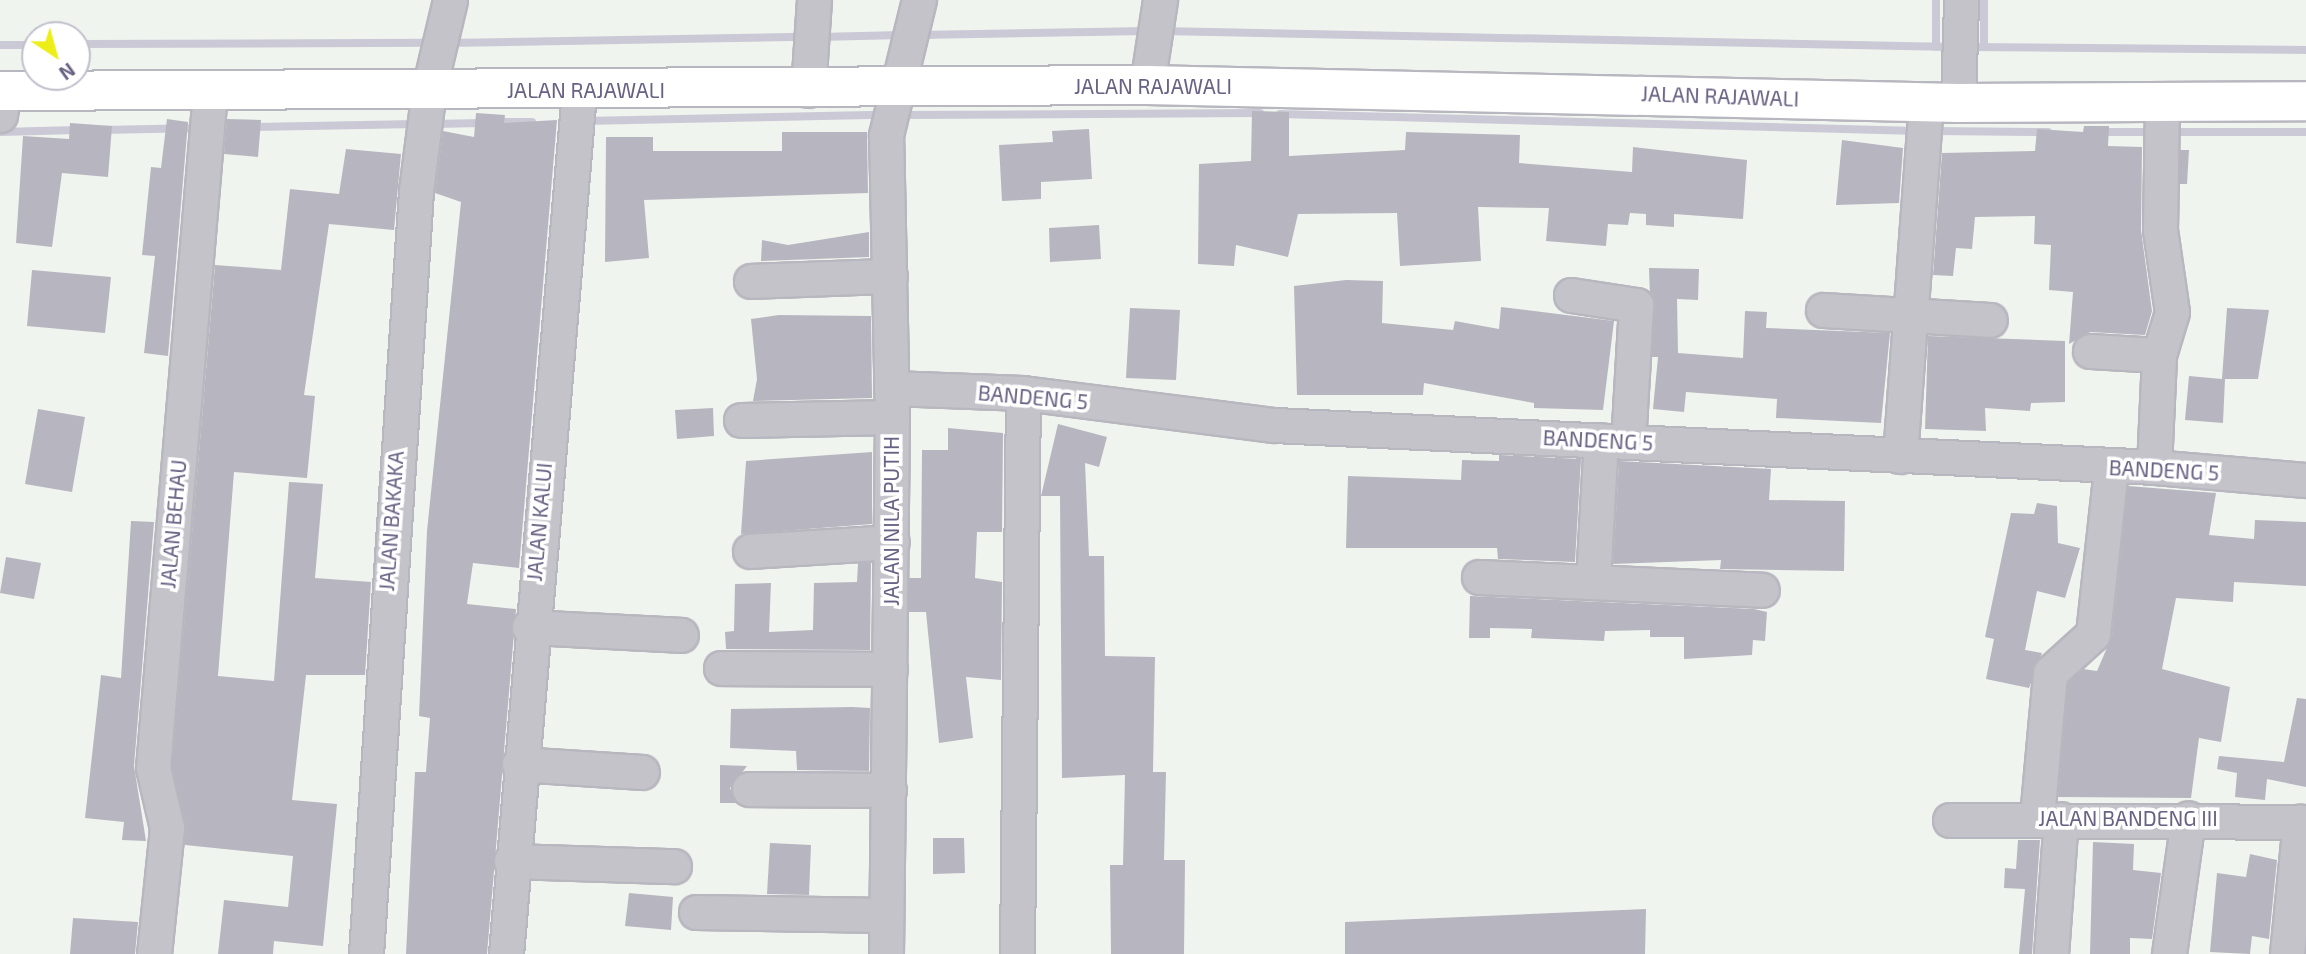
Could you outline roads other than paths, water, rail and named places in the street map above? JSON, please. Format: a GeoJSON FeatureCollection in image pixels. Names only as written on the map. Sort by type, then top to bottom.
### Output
{"type":"FeatureCollection","features":[{"type":"Feature","properties":{"kind":"main road","name":"JALAN RAJAWALI"},"geometry":{"type":"LineString","coordinates":[[1,99],[210,92],[429,89],[808,90],[1147,85],[1942,103],[2162,99],[2306,101]]}},
{"type":"Feature","properties":{"kind":"street","name":"JALAN BAKAKA"},"geometry":{"type":"LineString","coordinates":[[366,954],[386,574],[429,89],[450,0]]}},
{"type":"Feature","properties":{"kind":"street"},"geometry":{"type":"LineString","coordinates":[[808,90],[814,0]]}},
{"type":"Feature","properties":{"kind":"street","name":"JALAN NILA PUTIH"},"geometry":{"type":"LineString","coordinates":[[886,954],[892,542],[886,135],[895,89],[919,0]]}},
{"type":"Feature","properties":{"kind":"street"},"geometry":{"type":"LineString","coordinates":[[1147,85],[1160,0]]}},
{"type":"Feature","properties":{"kind":"street"},"geometry":{"type":"LineString","coordinates":[[1900,456],[1913,316],[1942,103],[1961,0]]}},
{"type":"Feature","properties":{"kind":"street","name":"JALAN KALUI"},"geometry":{"type":"LineString","coordinates":[[506,954],[529,627],[579,91]]}},
{"type":"Feature","properties":{"kind":"street","name":"JALAN BEHAU"},"geometry":{"type":"LineString","coordinates":[[154,954],[167,828],[153,768],[210,92]]}},
{"type":"Feature","properties":{"kind":"street"},"geometry":{"type":"LineString","coordinates":[[2154,467],[2159,355],[2172,312],[2160,230],[2162,99]]}},
{"type":"Feature","properties":{"kind":"street"},"geometry":{"type":"LineString","coordinates":[[751,281],[890,276]]}},
{"type":"Feature","properties":{"kind":"street"},"geometry":{"type":"LineString","coordinates":[[1571,295],[1629,302],[1640,315],[1615,441],[1592,581]]}},
{"type":"Feature","properties":{"kind":"street"},"geometry":{"type":"LineString","coordinates":[[1824,310],[1990,320]]}},
{"type":"Feature","properties":{"kind":"street"},"geometry":{"type":"LineString","coordinates":[[2090,351],[2159,355]]}},
{"type":"Feature","properties":{"kind":"street"},"geometry":{"type":"LineString","coordinates":[[1017,954],[1023,393]]}},
{"type":"Feature","properties":{"kind":"street","name":"BANDENG 5"},"geometry":{"type":"LineString","coordinates":[[741,420],[891,403],[1023,393],[1274,425],[2111,468],[2154,467],[2306,480]]}},
{"type":"Feature","properties":{"kind":"street"},"geometry":{"type":"LineString","coordinates":[[2051,954],[2050,673],[2093,634],[2111,468]]}},
{"type":"Feature","properties":{"kind":"street"},"geometry":{"type":"LineString","coordinates":[[750,551],[892,542]]}},
{"type":"Feature","properties":{"kind":"street"},"geometry":{"type":"LineString","coordinates":[[1479,577],[1762,590]]}},
{"type":"Feature","properties":{"kind":"street"},"geometry":{"type":"LineString","coordinates":[[529,627],[681,635]]}},
{"type":"Feature","properties":{"kind":"street"},"geometry":{"type":"LineString","coordinates":[[721,668],[890,669]]}},
{"type":"Feature","properties":{"kind":"street"},"geometry":{"type":"LineString","coordinates":[[519,764],[642,772]]}},
{"type":"Feature","properties":{"kind":"street"},"geometry":{"type":"LineString","coordinates":[[748,789],[889,790]]}},
{"type":"Feature","properties":{"kind":"street"},"geometry":{"type":"LineString","coordinates":[[2169,954],[2188,818]]}},
{"type":"Feature","properties":{"kind":"street","name":"JALAN BANDENG III"},"geometry":{"type":"LineString","coordinates":[[1950,820],[2188,818],[2303,822]]}},
{"type":"Feature","properties":{"kind":"street"},"geometry":{"type":"LineString","coordinates":[[2287,954],[2303,822]]}},
{"type":"Feature","properties":{"kind":"street"},"geometry":{"type":"LineString","coordinates":[[511,861],[674,866]]}},
{"type":"Feature","properties":{"kind":"street"},"geometry":{"type":"LineString","coordinates":[[696,912],[886,915]]}},
{"type":"Feature","properties":{"kind":"waterway"},"geometry":{"type":"LineString","coordinates":[[1936,0],[1936,47]]}},
{"type":"Feature","properties":{"kind":"waterway"},"geometry":{"type":"LineString","coordinates":[[1984,0],[1984,47]]}},
{"type":"Feature","properties":{"kind":"waterway"},"geometry":{"type":"LineString","coordinates":[[920,35],[1148,31]]}},
{"type":"Feature","properties":{"kind":"waterway"},"geometry":{"type":"LineString","coordinates":[[1161,31],[1953,47]]}},
{"type":"Feature","properties":{"kind":"waterway"},"geometry":{"type":"LineString","coordinates":[[818,37],[903,35]]}},
{"type":"Feature","properties":{"kind":"waterway"},"geometry":{"type":"LineString","coordinates":[[447,43],[805,37]]}},
{"type":"Feature","properties":{"kind":"waterway"},"geometry":{"type":"LineString","coordinates":[[91,44],[431,43]]}},
{"type":"Feature","properties":{"kind":"waterway"},"geometry":{"type":"LineString","coordinates":[[0,45],[21,45]]}},
{"type":"Feature","properties":{"kind":"waterway"},"geometry":{"type":"LineString","coordinates":[[1966,47],[2306,50]]}},
{"type":"Feature","properties":{"kind":"waterway"},"geometry":{"type":"LineString","coordinates":[[899,115],[1260,113]]}},
{"type":"Feature","properties":{"kind":"waterway"},"geometry":{"type":"LineString","coordinates":[[1280,114],[1918,131]]}},
{"type":"Feature","properties":{"kind":"waterway"},"geometry":{"type":"LineString","coordinates":[[584,121],[882,115]]}},
{"type":"Feature","properties":{"kind":"waterway"},"geometry":{"type":"LineString","coordinates":[[496,122],[532,122]]}},
{"type":"Feature","properties":{"kind":"waterway"},"geometry":{"type":"LineString","coordinates":[[433,124],[483,123]]}},
{"type":"Feature","properties":{"kind":"waterway"},"geometry":{"type":"LineString","coordinates":[[251,127],[417,124]]}},
{"type":"Feature","properties":{"kind":"waterway"},"geometry":{"type":"LineString","coordinates":[[101,130],[200,128]]}},
{"type":"Feature","properties":{"kind":"waterway"},"geometry":{"type":"LineString","coordinates":[[0,132],[78,130]]}},
{"type":"Feature","properties":{"kind":"waterway"},"geometry":{"type":"LineString","coordinates":[[1931,131],[2048,132]]}},
{"type":"Feature","properties":{"kind":"waterway"},"geometry":{"type":"LineString","coordinates":[[2099,132],[2153,132]]}},
{"type":"Feature","properties":{"kind":"waterway"},"geometry":{"type":"LineString","coordinates":[[2169,132],[2306,132]]}}]}
